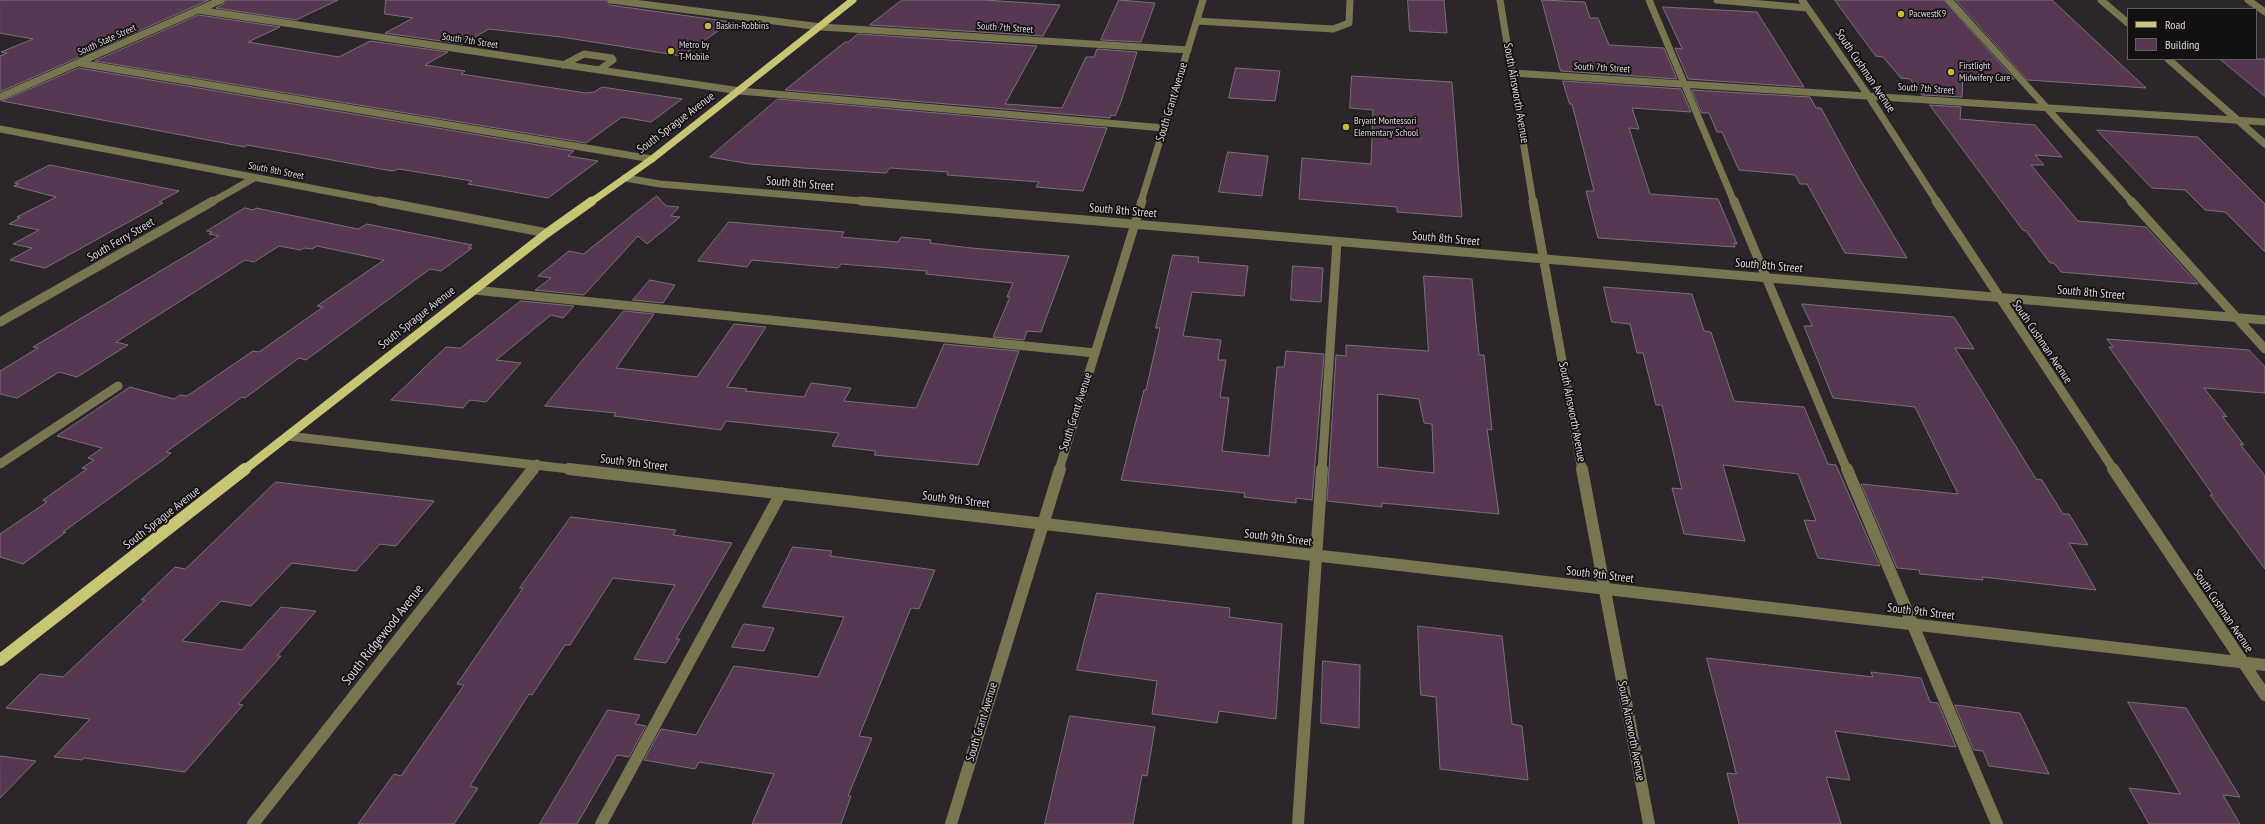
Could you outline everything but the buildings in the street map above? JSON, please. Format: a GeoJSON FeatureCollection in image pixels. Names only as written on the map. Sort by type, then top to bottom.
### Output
{"type":"FeatureCollection","features":[{"type":"Feature","properties":{"kind":"main road","name":"South Sprague Avenue"},"geometry":{"type":"LineString","coordinates":[[0,660],[547,233],[625,178],[740,91],[853,0]]}},
{"type":"Feature","properties":{"kind":"street","name":"South State Street"},"geometry":{"type":"LineString","coordinates":[[0,97],[221,0]]}},
{"type":"Feature","properties":{"kind":"street","name":"South 7th Street"},"geometry":{"type":"LineString","coordinates":[[611,0],[821,26],[1188,50]]}},
{"type":"Feature","properties":{"kind":"street","name":"South Grant Avenue"},"geometry":{"type":"LineString","coordinates":[[951,824],[1203,0]]}},
{"type":"Feature","properties":{"kind":"street"},"geometry":{"type":"LineString","coordinates":[[1197,21],[1333,29],[1349,23],[1350,0]]}},
{"type":"Feature","properties":{"kind":"street","name":"South Ainsworth Avenue"},"geometry":{"type":"LineString","coordinates":[[1500,0],[1544,260],[1649,824]]}},
{"type":"Feature","properties":{"kind":"street"},"geometry":{"type":"LineString","coordinates":[[1649,0],[1997,824]]}},
{"type":"Feature","properties":{"kind":"street"},"geometry":{"type":"LineString","coordinates":[[1717,0],[1760,1],[1784,7],[1805,4]]}},
{"type":"Feature","properties":{"kind":"street"},"geometry":{"type":"LineString","coordinates":[[1949,0],[2265,349]]}},
{"type":"Feature","properties":{"kind":"street"},"geometry":{"type":"LineString","coordinates":[[2101,0],[2127,23]]}},
{"type":"Feature","properties":{"kind":"street"},"geometry":{"type":"LineString","coordinates":[[2248,0],[2265,12]]}},
{"type":"Feature","properties":{"kind":"street","name":"South Cushman Avenue"},"geometry":{"type":"LineString","coordinates":[[1805,4],[1868,95],[1998,297],[2265,695]]}},
{"type":"Feature","properties":{"kind":"street","name":"South 7th Street"},"geometry":{"type":"LineString","coordinates":[[198,10],[740,91],[1164,128]]}},
{"type":"Feature","properties":{"kind":"street"},"geometry":{"type":"LineString","coordinates":[[563,65],[584,54],[612,58],[613,60],[598,70]]}},
{"type":"Feature","properties":{"kind":"street"},"geometry":{"type":"LineString","coordinates":[[2169,60],[2265,144]]}},
{"type":"Feature","properties":{"kind":"street"},"geometry":{"type":"LineString","coordinates":[[79,63],[652,158]]}},
{"type":"Feature","properties":{"kind":"street","name":"South 7th Street"},"geometry":{"type":"LineString","coordinates":[[1513,73],[2265,122]]}},
{"type":"Feature","properties":{"kind":"street","name":"South 8th Street"},"geometry":{"type":"LineString","coordinates":[[0,129],[547,233]]}},
{"type":"Feature","properties":{"kind":"street","name":"South Ferry Street"},"geometry":{"type":"LineString","coordinates":[[0,322],[254,178]]}},
{"type":"Feature","properties":{"kind":"street","name":"South 8th Street"},"geometry":{"type":"LineString","coordinates":[[625,178],[660,184],[2265,320]]}},
{"type":"Feature","properties":{"kind":"street"},"geometry":{"type":"LineString","coordinates":[[1298,824],[1337,242]]}},
{"type":"Feature","properties":{"kind":"street"},"geometry":{"type":"LineString","coordinates":[[474,290],[1095,353]]}},
{"type":"Feature","properties":{"kind":"street"},"geometry":{"type":"LineString","coordinates":[[0,464],[118,386]]}},
{"type":"Feature","properties":{"kind":"street","name":"South 9th Street"},"geometry":{"type":"LineString","coordinates":[[288,436],[2265,665]]}},
{"type":"Feature","properties":{"kind":"street","name":"South Ridgewood Avenue"},"geometry":{"type":"LineString","coordinates":[[253,824],[537,464]]}},
{"type":"Feature","properties":{"kind":"street"},"geometry":{"type":"LineString","coordinates":[[601,824],[781,493]]}},
{"type":"Feature","properties":{"kind":"place","name":"PacwestK9"},"geometry":{"type":"Point","coordinates":[1901,14]}},
{"type":"Feature","properties":{"kind":"place","name":"Baskin-Robbins"},"geometry":{"type":"Point","coordinates":[708,26]}},
{"type":"Feature","properties":{"kind":"place","name":"Metro by T-Mobile"},"geometry":{"type":"Point","coordinates":[671,51]}},
{"type":"Feature","properties":{"kind":"place","name":"Firstlight Midwifery Care"},"geometry":{"type":"Point","coordinates":[1951,72]}},
{"type":"Feature","properties":{"kind":"place","name":"Bryant Montessori Elementary School"},"geometry":{"type":"Point","coordinates":[1346,127]}}]}
